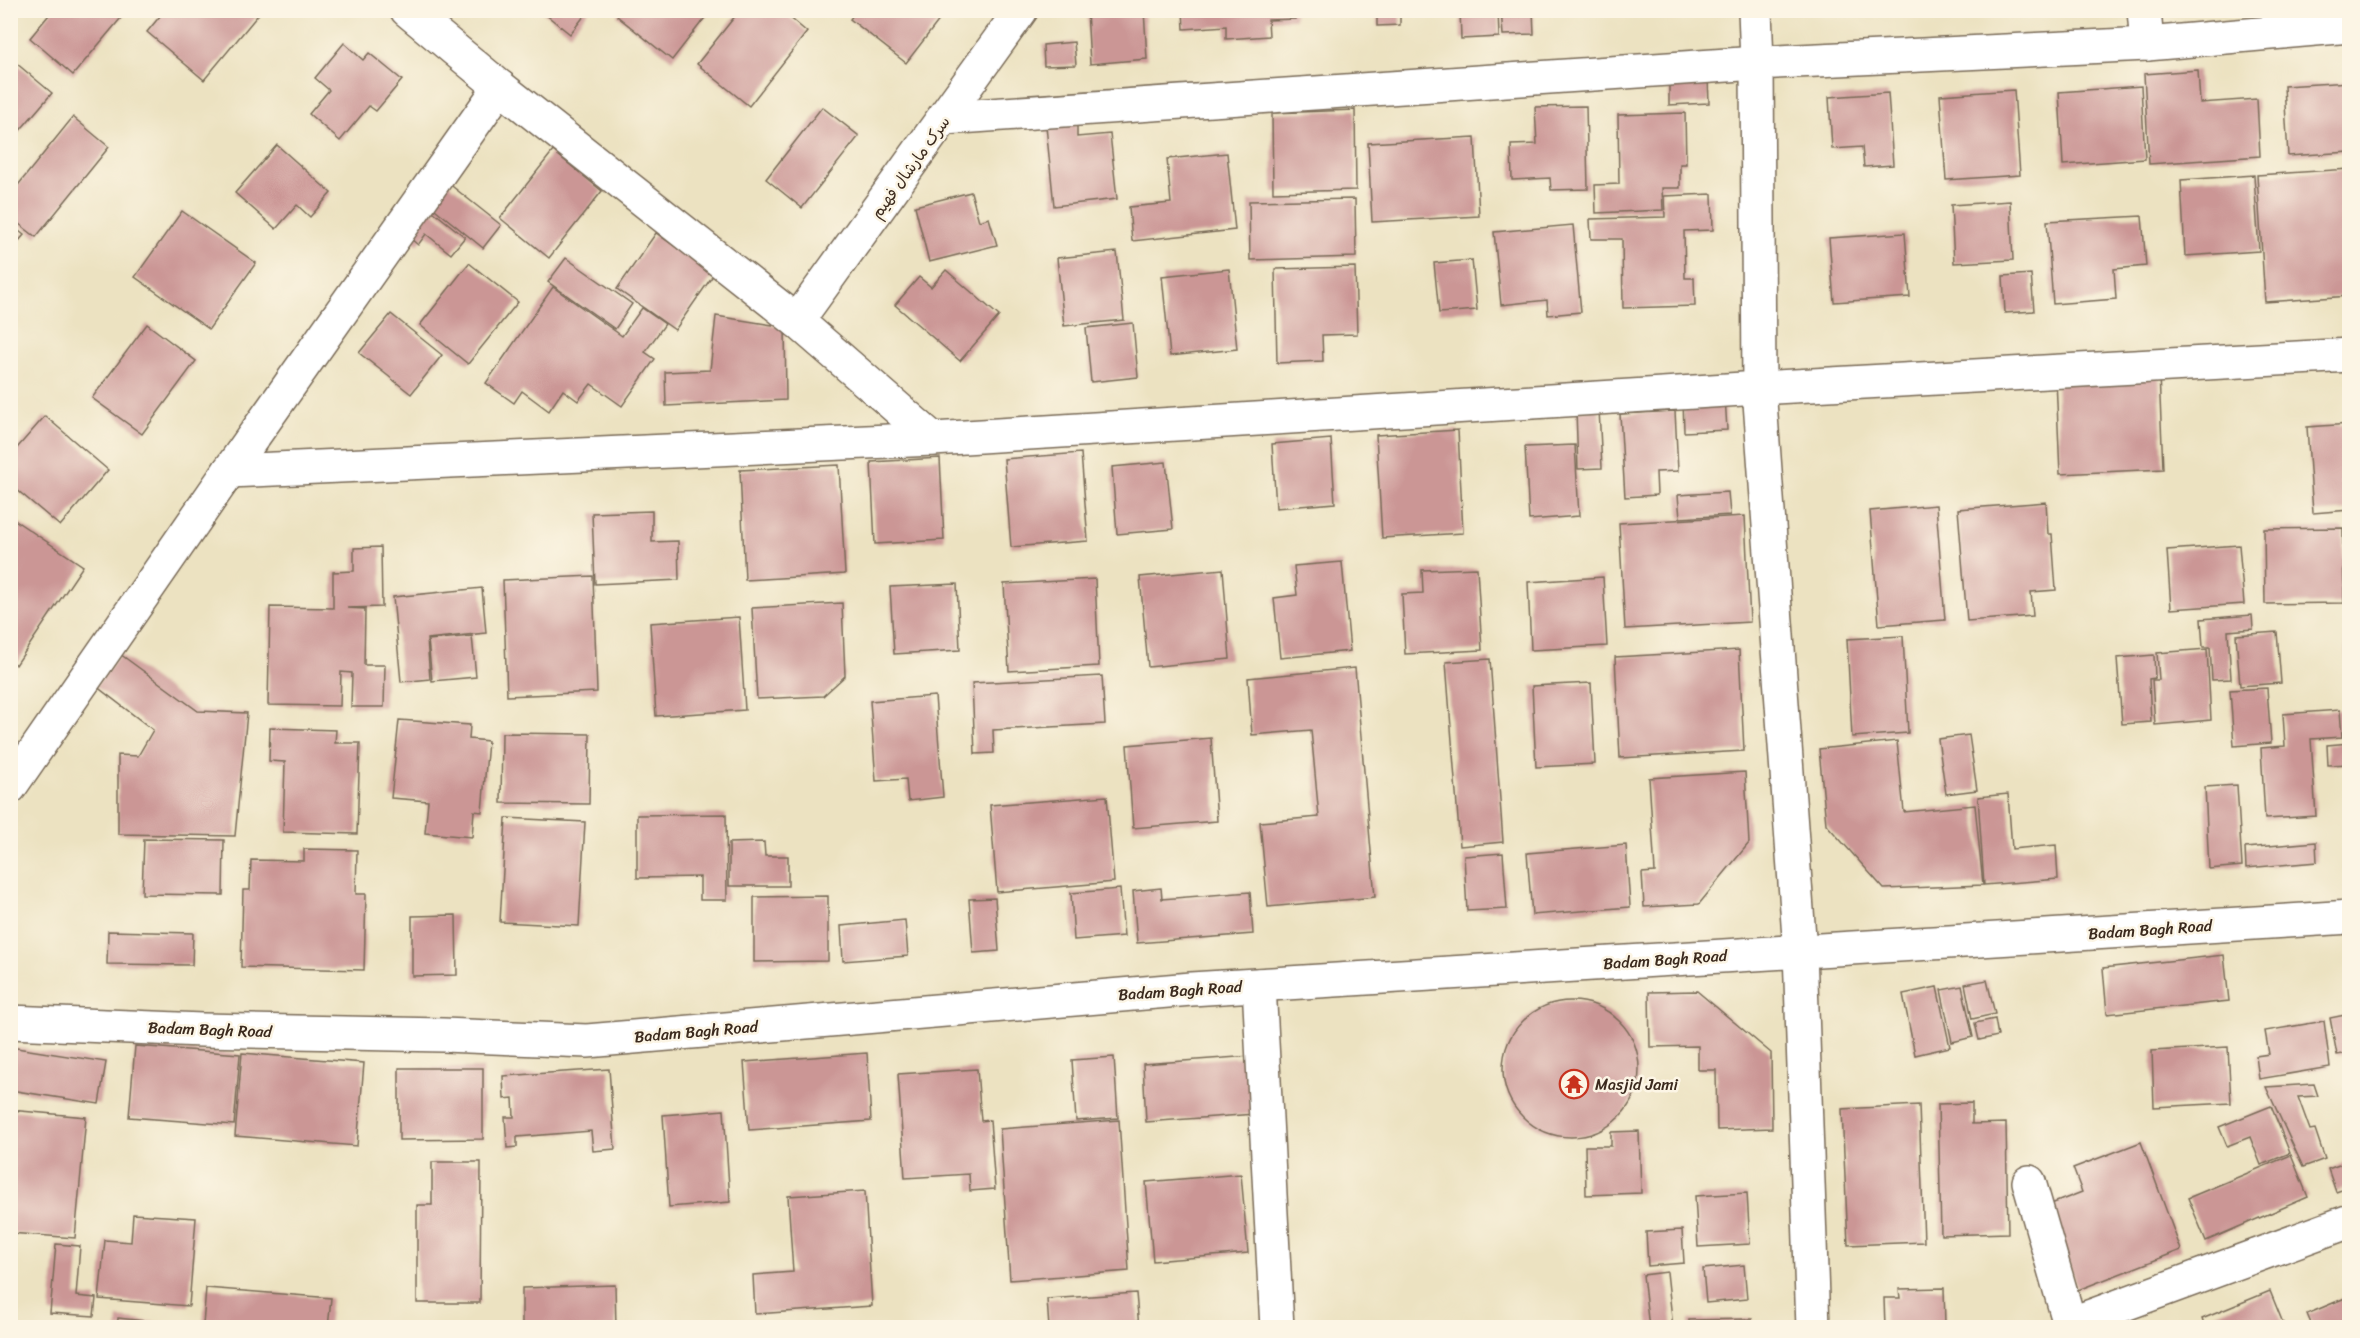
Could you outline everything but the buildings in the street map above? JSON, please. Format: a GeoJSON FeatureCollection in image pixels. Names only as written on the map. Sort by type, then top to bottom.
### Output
{"type":"FeatureCollection","features":[{"type":"Feature","properties":{"kind":"street"},"geometry":{"type":"LineString","coordinates":[[407,10],[500,87],[797,321],[933,439]]}},
{"type":"Feature","properties":{"kind":"street","name":"سرک مارشال فهیم"},"geometry":{"type":"LineString","coordinates":[[797,321],[1022,10]]}},
{"type":"Feature","properties":{"kind":"street"},"geometry":{"type":"LineString","coordinates":[[1755,10],[1759,388],[1800,951],[1813,1328]]}},
{"type":"Feature","properties":{"kind":"street"},"geometry":{"type":"LineString","coordinates":[[2144,10],[2147,44]]}},
{"type":"Feature","properties":{"kind":"street"},"geometry":{"type":"LineString","coordinates":[[945,118],[1757,63],[2147,44],[2349,26]]}},
{"type":"Feature","properties":{"kind":"street"},"geometry":{"type":"LineString","coordinates":[[10,787],[229,471],[500,87]]}},
{"type":"Feature","properties":{"kind":"street"},"geometry":{"type":"LineString","coordinates":[[229,471],[933,439],[1759,388],[2349,356]]}},
{"type":"Feature","properties":{"kind":"street","name":"Badam Bagh Road"},"geometry":{"type":"LineString","coordinates":[[10,1022],[587,1041],[1259,985],[2349,917]]}},
{"type":"Feature","properties":{"kind":"street"},"geometry":{"type":"LineString","coordinates":[[1259,985],[1277,1328]]}},
{"type":"Feature","properties":{"kind":"street"},"geometry":{"type":"LineString","coordinates":[[2029,1182],[2070,1326],[2349,1221]]}},
{"type":"Feature","properties":{"kind":"place","name":"Masjid Jami"},"geometry":{"type":"Point","coordinates":[1574,1084]}}]}
